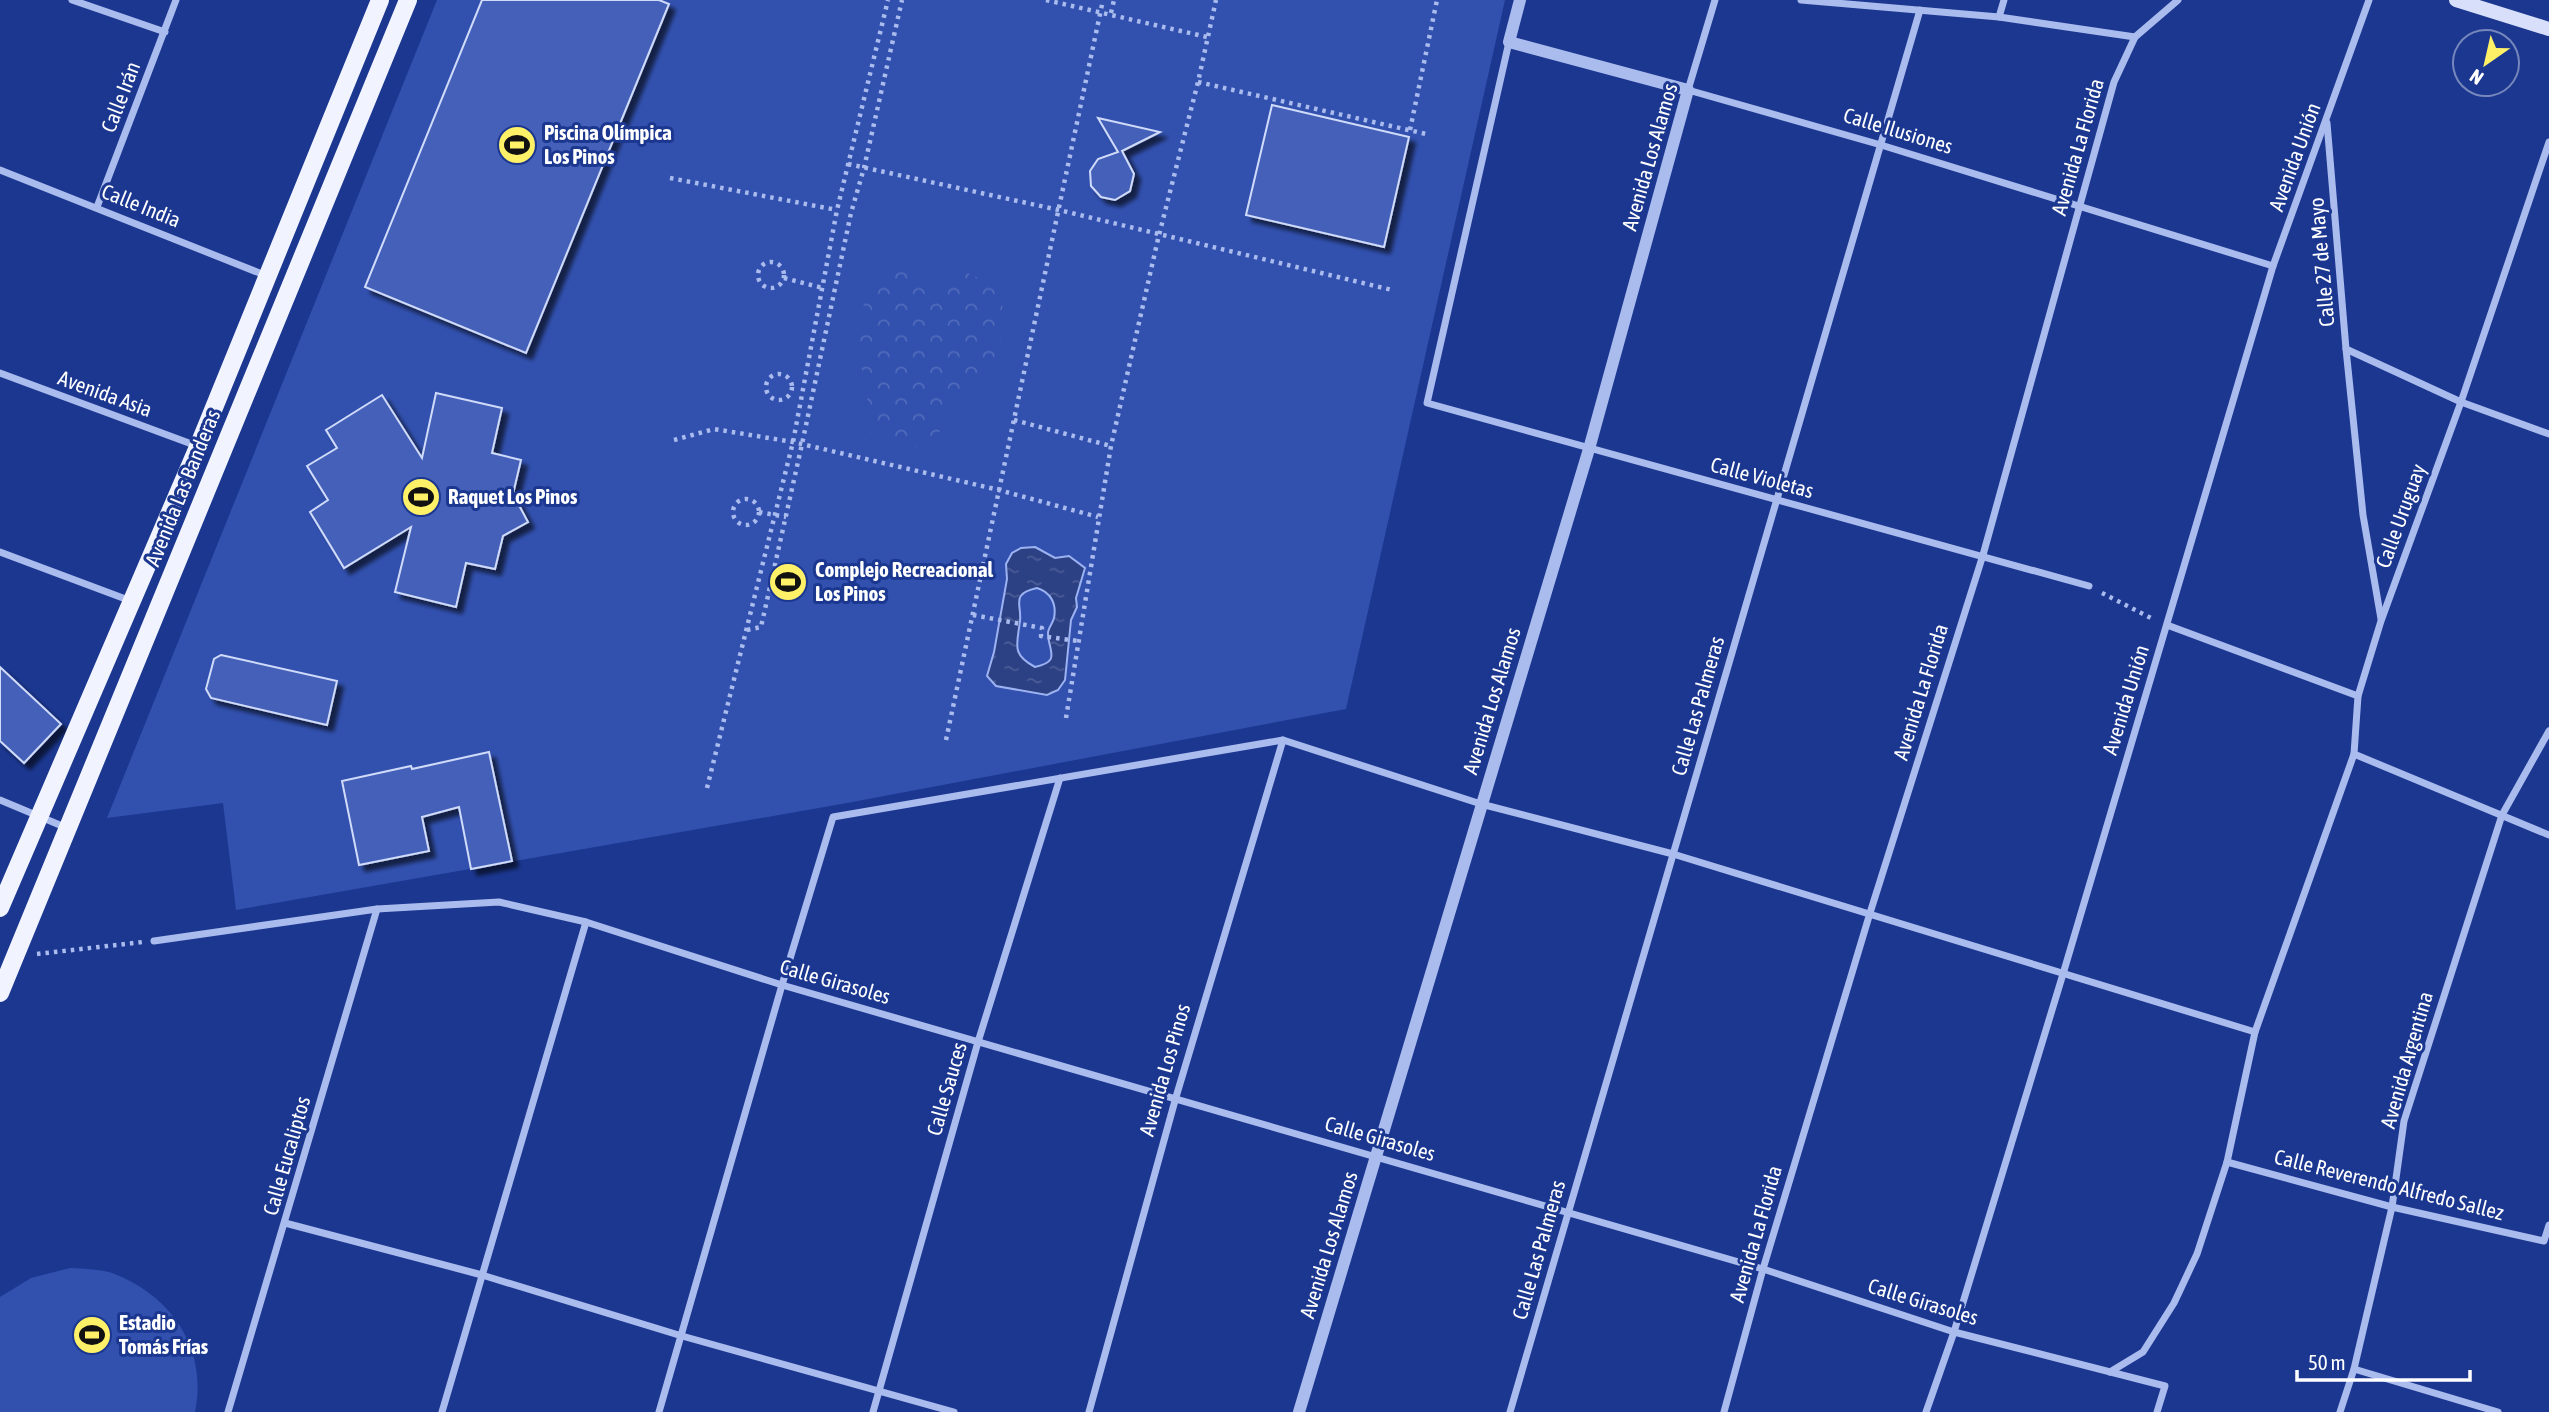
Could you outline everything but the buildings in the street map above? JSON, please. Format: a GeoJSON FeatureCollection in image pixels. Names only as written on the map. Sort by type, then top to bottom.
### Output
{"type":"FeatureCollection","features":[{"type":"Feature","properties":{"kind":"main road","name":"Avenida Las Banderas"},"geometry":{"type":"LineString","coordinates":[[0,908],[198,446],[380,0]]}},
{"type":"Feature","properties":{"kind":"main road","name":"Avenida Las Banderas"},"geometry":{"type":"LineString","coordinates":[[0,993],[408,0]]}},
{"type":"Feature","properties":{"kind":"main road"},"geometry":{"type":"LineString","coordinates":[[2456,0],[2549,29]]}},
{"type":"Feature","properties":{"kind":"street"},"geometry":{"type":"LineString","coordinates":[[72,0],[165,32]]}},
{"type":"Feature","properties":{"kind":"street","name":"Calle Irán"},"geometry":{"type":"LineString","coordinates":[[97,207],[176,0]]}},
{"type":"Feature","properties":{"kind":"street"},"geometry":{"type":"LineString","coordinates":[[1509,42],[1520,0]]}},
{"type":"Feature","properties":{"kind":"street","name":"Avenida Los Alamos"},"geometry":{"type":"LineString","coordinates":[[1299,1412],[1589,449],[1715,0]]}},
{"type":"Feature","properties":{"kind":"street"},"geometry":{"type":"LineString","coordinates":[[1801,0],[1999,17],[2135,37]]}},
{"type":"Feature","properties":{"kind":"street"},"geometry":{"type":"LineString","coordinates":[[1999,17],[2004,0]]}},
{"type":"Feature","properties":{"kind":"street","name":"Avenida La Florida"},"geometry":{"type":"LineString","coordinates":[[1724,1412],[1763,1269],[1870,913],[1983,555],[2114,82],[2135,37],[2178,0]]}},
{"type":"Feature","properties":{"kind":"street","name":"Avenida Unión"},"geometry":{"type":"LineString","coordinates":[[1926,1412],[1954,1332],[2063,974],[2273,265],[2369,0]]}},
{"type":"Feature","properties":{"kind":"street","name":"Calle Las Palmeras"},"geometry":{"type":"LineString","coordinates":[[1510,1412],[1920,10]]}},
{"type":"Feature","properties":{"kind":"street","name":"Calle Ilusiones"},"geometry":{"type":"LineString","coordinates":[[1509,42],[1881,145],[2273,265]]}},
{"type":"Feature","properties":{"kind":"street","name":"Calle Violetas"},"geometry":{"type":"LineString","coordinates":[[1509,42],[1427,403],[2089,586]]}},
{"type":"Feature","properties":{"kind":"street","name":"Calle 27 de Mayo"},"geometry":{"type":"LineString","coordinates":[[2327,121],[2346,349],[2461,402],[2549,434]]}},
{"type":"Feature","properties":{"kind":"street","name":"Calle Uruguay"},"geometry":{"type":"LineString","coordinates":[[2110,1372],[2143,1352],[2174,1303],[2197,1254],[2227,1161],[2255,1032],[2354,754],[2358,696],[2381,621],[2461,402],[2549,142]]}},
{"type":"Feature","properties":{"kind":"street","name":"Calle India"},"geometry":{"type":"LineString","coordinates":[[0,170],[268,277]]}},
{"type":"Feature","properties":{"kind":"street"},"geometry":{"type":"LineString","coordinates":[[2346,349],[2363,515],[2381,621]]}},
{"type":"Feature","properties":{"kind":"street","name":"Avenida Asia"},"geometry":{"type":"LineString","coordinates":[[0,373],[198,446]]}},
{"type":"Feature","properties":{"kind":"street"},"geometry":{"type":"LineString","coordinates":[[0,552],[131,601]]}},
{"type":"Feature","properties":{"kind":"street"},"geometry":{"type":"LineString","coordinates":[[2166,625],[2358,696]]}},
{"type":"Feature","properties":{"kind":"street","name":"Avenida Argentina"},"geometry":{"type":"LineString","coordinates":[[2340,1412],[2354,1369],[2392,1207],[2404,1121],[2502,816],[2549,731]]}},
{"type":"Feature","properties":{"kind":"street"},"geometry":{"type":"LineString","coordinates":[[659,1412],[833,817],[1283,740],[1481,804],[1673,854],[2255,1032]]}},
{"type":"Feature","properties":{"kind":"street","name":"Avenida Los Pinos"},"geometry":{"type":"LineString","coordinates":[[1089,1412],[1177,1097],[1283,740]]}},
{"type":"Feature","properties":{"kind":"street"},"geometry":{"type":"LineString","coordinates":[[2354,754],[2549,835]]}},
{"type":"Feature","properties":{"kind":"street","name":"Calle Sauces"},"geometry":{"type":"LineString","coordinates":[[873,1412],[978,1042],[1060,778]]}},
{"type":"Feature","properties":{"kind":"street"},"geometry":{"type":"LineString","coordinates":[[0,800],[68,828]]}},
{"type":"Feature","properties":{"kind":"street","name":"Calle Girasoles"},"geometry":{"type":"LineString","coordinates":[[154,941],[377,909],[499,902],[586,922],[782,985],[1177,1097],[1763,1269],[1954,1332],[2165,1386],[2157,1412]]}},
{"type":"Feature","properties":{"kind":"street","name":"Calle Eucaliptos"},"geometry":{"type":"LineString","coordinates":[[228,1412],[377,909]]}},
{"type":"Feature","properties":{"kind":"street"},"geometry":{"type":"LineString","coordinates":[[442,1412],[586,922]]}},
{"type":"Feature","properties":{"kind":"street","name":"Calle Reverendo Alfredo Sallez"},"geometry":{"type":"LineString","coordinates":[[2227,1161],[2392,1207],[2543,1241],[2549,1225]]}},
{"type":"Feature","properties":{"kind":"street"},"geometry":{"type":"LineString","coordinates":[[285,1223],[482,1275],[682,1336],[954,1412]]}},
{"type":"Feature","properties":{"kind":"street"},"geometry":{"type":"LineString","coordinates":[[2354,1369],[2498,1412]]}},
{"type":"Feature","properties":{"kind":"path"},"geometry":{"type":"LineString","coordinates":[[707,788],[793,442],[837,210],[888,0]]}},
{"type":"Feature","properties":{"kind":"path"},"geometry":{"type":"LineString","coordinates":[[747,630],[761,626],[851,213],[864,168],[902,0]]}},
{"type":"Feature","properties":{"kind":"path"},"geometry":{"type":"LineString","coordinates":[[1046,0],[1207,37]]}},
{"type":"Feature","properties":{"kind":"path"},"geometry":{"type":"LineString","coordinates":[[947,740],[1103,0]]}},
{"type":"Feature","properties":{"kind":"path"},"geometry":{"type":"LineString","coordinates":[[1111,13],[1114,0]]}},
{"type":"Feature","properties":{"kind":"path"},"geometry":{"type":"LineString","coordinates":[[1066,718],[1111,446],[1216,0]]}},
{"type":"Feature","properties":{"kind":"path"},"geometry":{"type":"LineString","coordinates":[[1410,130],[1437,0]]}},
{"type":"Feature","properties":{"kind":"path"},"geometry":{"type":"LineString","coordinates":[[1198,82],[1426,134]]}},
{"type":"Feature","properties":{"kind":"path"},"geometry":{"type":"LineString","coordinates":[[848,164],[1059,210],[1392,290]]}},
{"type":"Feature","properties":{"kind":"path"},"geometry":{"type":"LineString","coordinates":[[670,178],[837,210]]}},
{"type":"Feature","properties":{"kind":"path"},"geometry":{"type":"LineString","coordinates":[[774,261],[783,270],[784,278],[779,286],[771,288],[760,282],[758,273],[762,265],[774,261]]}},
{"type":"Feature","properties":{"kind":"path"},"geometry":{"type":"LineString","coordinates":[[784,278],[822,288]]}},
{"type":"Feature","properties":{"kind":"path"},"geometry":{"type":"LineString","coordinates":[[782,374],[792,382],[792,390],[787,398],[774,400],[768,394],[766,386],[769,378],[782,374]]}},
{"type":"Feature","properties":{"kind":"path"},"geometry":{"type":"LineString","coordinates":[[792,390],[802,394]]}},
{"type":"Feature","properties":{"kind":"path"},"geometry":{"type":"LineString","coordinates":[[1014,421],[1111,446]]}},
{"type":"Feature","properties":{"kind":"path"},"geometry":{"type":"LineString","coordinates":[[674,440],[714,429],[793,442],[999,490],[1098,517]]}},
{"type":"Feature","properties":{"kind":"path"},"geometry":{"type":"LineString","coordinates":[[744,498],[753,500],[759,512],[753,523],[744,525],[733,518],[732,509],[736,502],[744,498]]}},
{"type":"Feature","properties":{"kind":"path"},"geometry":{"type":"LineString","coordinates":[[759,512],[786,517]]}},
{"type":"Feature","properties":{"kind":"path"},"geometry":{"type":"LineString","coordinates":[[2089,586],[2166,625]]}},
{"type":"Feature","properties":{"kind":"path"},"geometry":{"type":"LineString","coordinates":[[973,615],[1042,628],[1041,636],[1078,641]]}},
{"type":"Feature","properties":{"kind":"path"},"geometry":{"type":"LineString","coordinates":[[15,957],[154,941]]}},
{"type":"Feature","properties":{"kind":"green space","name":"Complejo Recreacional Los Pinos"},"geometry":{"type":"Polygon","coordinates":[[[437,0],[1505,0],[1346,709],[847,803],[236,910],[223,803],[107,818],[437,0]]]}},
{"type":"Feature","properties":{"kind":"green space"},"geometry":{"type":"Polygon","coordinates":[[[910,266],[926,278],[938,282],[968,273],[1000,289],[1003,316],[997,352],[984,374],[952,409],[945,428],[912,449],[892,445],[873,436],[866,421],[868,404],[856,336],[863,307],[874,285],[890,271],[910,266]]]}},
{"type":"Feature","properties":{"kind":"green space","name":"Estadio Tomás Frías"},"geometry":{"type":"Polygon","coordinates":[[[70,1268],[112,1273],[152,1295],[168,1310],[190,1346],[196,1366],[198,1389],[195,1412],[0,1412],[0,1297],[31,1278],[70,1268]]]}},
{"type":"Feature","properties":{"kind":"water"},"geometry":{"type":"Polygon","coordinates":[[[1035,547],[1055,558],[1069,556],[1085,568],[1076,598],[1077,607],[1071,620],[1065,680],[1058,690],[1047,695],[996,686],[987,676],[1007,579],[1006,564],[1012,553],[1021,548],[1035,547]],[[1029,590],[1023,593],[1019,600],[1017,648],[1022,658],[1035,667],[1048,662],[1052,655],[1048,633],[1054,618],[1054,608],[1052,599],[1042,590],[1029,590]]]}},
{"type":"Feature","properties":{"kind":"place","name":"Piscina Olímpica Los Pinos"},"geometry":{"type":"Point","coordinates":[517,145]}},
{"type":"Feature","properties":{"kind":"place","name":"Raquet Los Pinos"},"geometry":{"type":"Point","coordinates":[421,497]}},
{"type":"Feature","properties":{"kind":"place","name":"Complejo Recreacional Los Pinos"},"geometry":{"type":"Point","coordinates":[788,582]}},
{"type":"Feature","properties":{"kind":"place","name":"Estadio Tomás Frías"},"geometry":{"type":"Point","coordinates":[92,1335]}}]}
